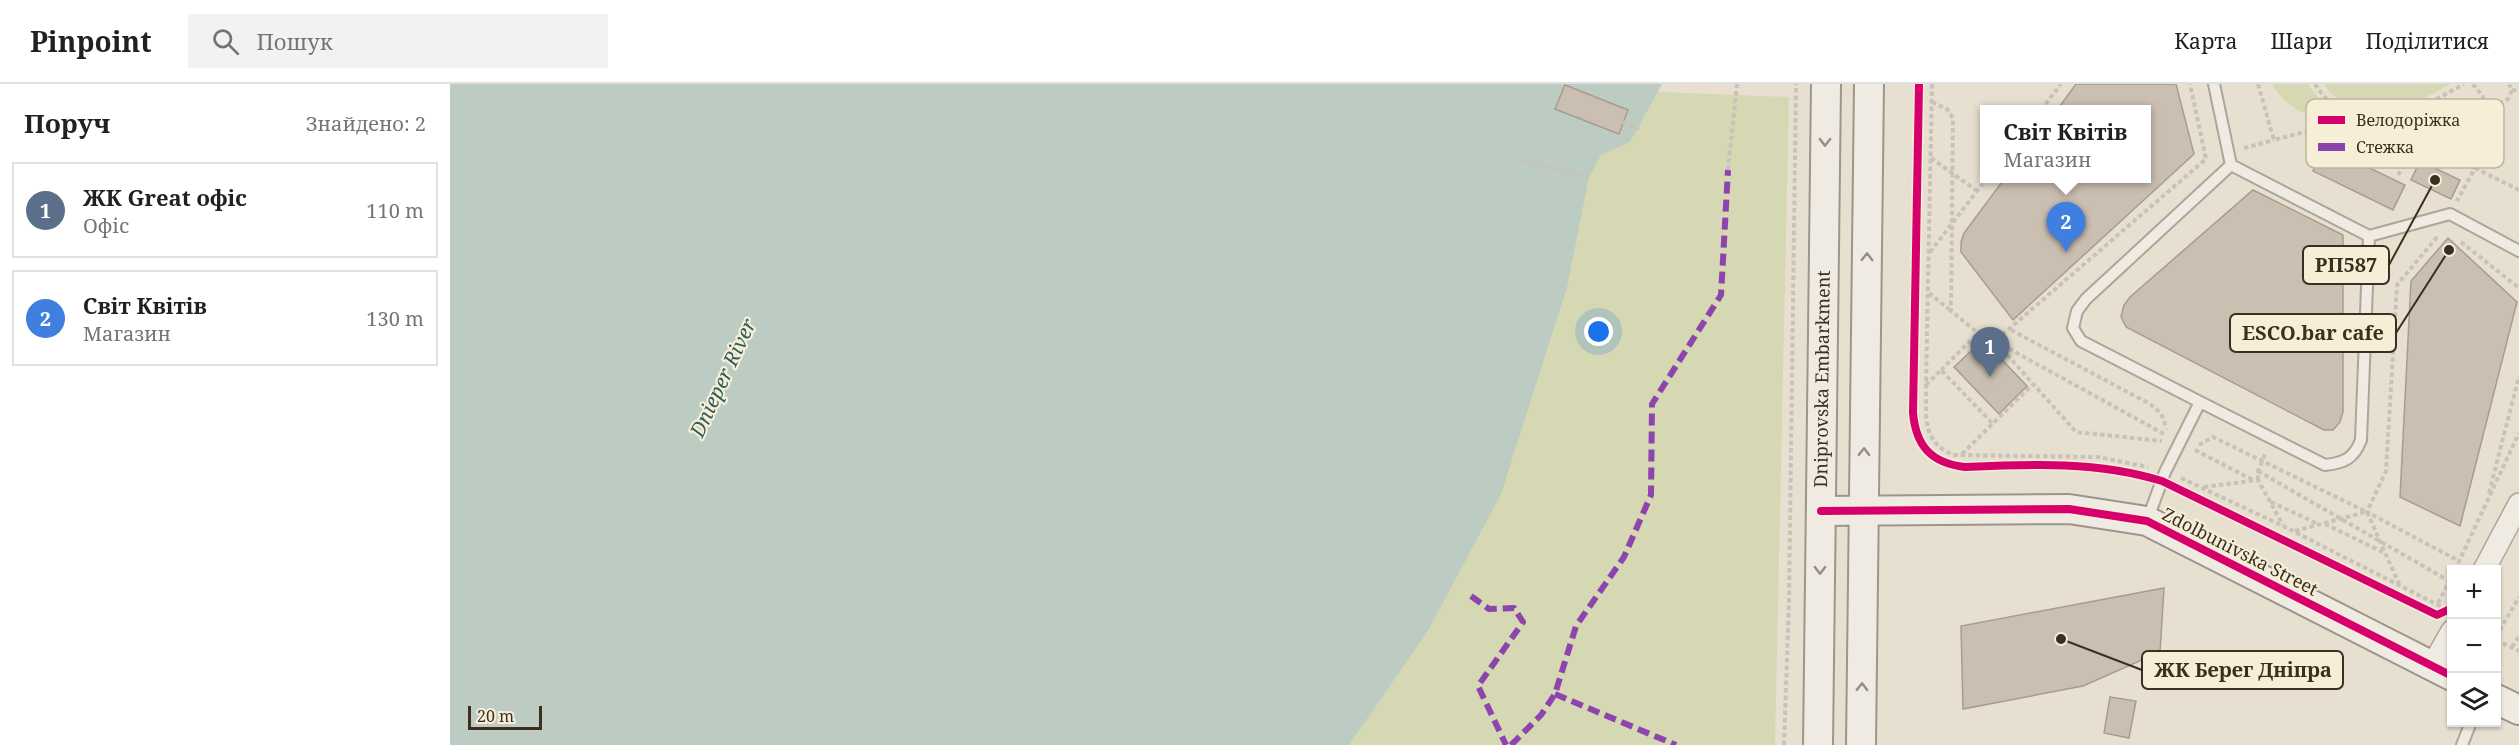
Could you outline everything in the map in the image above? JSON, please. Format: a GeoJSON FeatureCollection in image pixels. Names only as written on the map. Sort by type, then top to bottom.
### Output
{"type":"FeatureCollection","features":[{"type":"Feature","properties":{"kind":"main road","name":"Dniprovska Embarkment"},"geometry":{"type":"LineString","coordinates":[[1818,745],[1826,84]]}},
{"type":"Feature","properties":{"kind":"main road"},"geometry":{"type":"LineString","coordinates":[[1861,745],[1869,84]]}},
{"type":"Feature","properties":{"kind":"main road","name":"Zdolbunivska Street"},"geometry":{"type":"LineString","coordinates":[[1821,511],[2069,509],[2147,521],[2442,671]]}},
{"type":"Feature","properties":{"kind":"main road"},"geometry":{"type":"LineString","coordinates":[[2501,701],[2519,710]]}},
{"type":"Feature","properties":{"kind":"street"},"geometry":{"type":"LineString","coordinates":[[2487,565],[2519,504]]}},
{"type":"Feature","properties":{"kind":"street"},"geometry":{"type":"LineString","coordinates":[[2442,671],[2447,649]]}},
{"type":"Feature","properties":{"kind":"lane"},"geometry":{"type":"LineString","coordinates":[[2214,84],[2231,165]]}},
{"type":"Feature","properties":{"kind":"lane"},"geometry":{"type":"LineString","coordinates":[[2231,165],[2369,236],[2450,214],[2519,251]]}},
{"type":"Feature","properties":{"kind":"lane"},"geometry":{"type":"LineString","coordinates":[[2231,165],[2086,299],[2077,311],[2073,328],[2081,341],[2325,465],[2349,460],[2361,440],[2369,236]]}},
{"type":"Feature","properties":{"kind":"lane"},"geometry":{"type":"LineString","coordinates":[[2147,521],[2164,476],[2200,402]]}},
{"type":"Feature","properties":{"kind":"lane"},"geometry":{"type":"LineString","coordinates":[[2462,745],[2469,727]]}},
{"type":"Feature","properties":{"kind":"path"},"geometry":{"type":"LineString","coordinates":[[1728,170],[1737,84]]}},
{"type":"Feature","properties":{"kind":"path"},"geometry":{"type":"LineString","coordinates":[[1784,745],[1790,589],[1796,84]]}},
{"type":"Feature","properties":{"kind":"path"},"geometry":{"type":"LineString","coordinates":[[1932,84],[1926,385],[1927,420],[1931,438],[1936,446],[1944,451],[1961,455],[2098,457],[2151,468],[2164,476]]}},
{"type":"Feature","properties":{"kind":"path"},"geometry":{"type":"LineString","coordinates":[[2045,105],[2061,84]]}},
{"type":"Feature","properties":{"kind":"path"},"geometry":{"type":"LineString","coordinates":[[1995,341],[2011,330],[2206,159],[2190,84]]}},
{"type":"Feature","properties":{"kind":"path"},"geometry":{"type":"LineString","coordinates":[[2258,84],[2274,140],[2306,132]]}},
{"type":"Feature","properties":{"kind":"path"},"geometry":{"type":"LineString","coordinates":[[2315,84],[2327,99]]}},
{"type":"Feature","properties":{"kind":"path"},"geometry":{"type":"LineString","coordinates":[[2438,99],[2464,84]]}},
{"type":"Feature","properties":{"kind":"path"},"geometry":{"type":"LineString","coordinates":[[2473,84],[2483,99]]}},
{"type":"Feature","properties":{"kind":"path"},"geometry":{"type":"LineString","coordinates":[[2504,101],[2508,99],[2511,90],[2509,84]]}},
{"type":"Feature","properties":{"kind":"path"},"geometry":{"type":"LineString","coordinates":[[2511,90],[2519,91]]}},
{"type":"Feature","properties":{"kind":"path"},"geometry":{"type":"LineString","coordinates":[[1932,102],[1947,109],[1953,118],[1951,311]]}},
{"type":"Feature","properties":{"kind":"path"},"geometry":{"type":"LineString","coordinates":[[1582,106],[1602,113]]}},
{"type":"Feature","properties":{"kind":"path"},"geometry":{"type":"LineString","coordinates":[[1623,122],[1638,129]]}},
{"type":"Feature","properties":{"kind":"path"},"geometry":{"type":"LineString","coordinates":[[1930,158],[1977,191]]}},
{"type":"Feature","properties":{"kind":"path"},"geometry":{"type":"LineString","coordinates":[[1514,159],[1589,177]]}},
{"type":"Feature","properties":{"kind":"path"},"geometry":{"type":"LineString","coordinates":[[2398,175],[2402,168]]}},
{"type":"Feature","properties":{"kind":"path"},"geometry":{"type":"LineString","coordinates":[[2450,214],[2475,168],[2519,190]]}},
{"type":"Feature","properties":{"kind":"path"},"geometry":{"type":"LineString","coordinates":[[1929,253],[1983,183]]}},
{"type":"Feature","properties":{"kind":"path"},"geometry":{"type":"LineString","coordinates":[[2400,584],[2367,512],[2386,471],[2397,285],[2440,233]]}},
{"type":"Feature","properties":{"kind":"path"},"geometry":{"type":"LineString","coordinates":[[2453,236],[2519,288]]}},
{"type":"Feature","properties":{"kind":"path"},"geometry":{"type":"LineString","coordinates":[[1929,293],[1978,333],[2165,435],[2256,480],[2283,526]]}},
{"type":"Feature","properties":{"kind":"path"},"geometry":{"type":"LineString","coordinates":[[2011,330],[2159,410],[2165,420],[2165,435],[2151,468]]}},
{"type":"Feature","properties":{"kind":"path"},"geometry":{"type":"LineString","coordinates":[[1926,385],[1978,333]]}},
{"type":"Feature","properties":{"kind":"path"},"geometry":{"type":"LineString","coordinates":[[1995,341],[2076,432],[2164,441]]}},
{"type":"Feature","properties":{"kind":"path"},"geometry":{"type":"LineString","coordinates":[[1941,370],[1993,423]]}},
{"type":"Feature","properties":{"kind":"path"},"geometry":{"type":"LineString","coordinates":[[2486,502],[2519,376]]}},
{"type":"Feature","properties":{"kind":"path"},"geometry":{"type":"LineString","coordinates":[[1961,455],[2032,385]]}},
{"type":"Feature","properties":{"kind":"path"},"geometry":{"type":"LineString","coordinates":[[2457,565],[2519,433]]}},
{"type":"Feature","properties":{"kind":"path"},"geometry":{"type":"LineString","coordinates":[[2190,459],[2206,439],[2213,438],[2367,512],[2459,561]]}},
{"type":"Feature","properties":{"kind":"path"},"geometry":{"type":"LineString","coordinates":[[2256,480],[2273,439]]}},
{"type":"Feature","properties":{"kind":"path"},"geometry":{"type":"LineString","coordinates":[[2026,465],[2103,466],[2180,478],[2283,526],[2447,608]]}},
{"type":"Feature","properties":{"kind":"path"},"geometry":{"type":"LineString","coordinates":[[2180,478],[2185,469]]}},
{"type":"Feature","properties":{"kind":"path"},"geometry":{"type":"LineString","coordinates":[[2258,471],[2447,580]]}},
{"type":"Feature","properties":{"kind":"path"},"geometry":{"type":"LineString","coordinates":[[2204,488],[2256,480]]}},
{"type":"Feature","properties":{"kind":"path"},"geometry":{"type":"LineString","coordinates":[[2270,502],[2385,553]]}},
{"type":"Feature","properties":{"kind":"path"},"geometry":{"type":"LineString","coordinates":[[2293,531],[2367,512]]}},
{"type":"Feature","properties":{"kind":"path"},"geometry":{"type":"LineString","coordinates":[[2438,603],[2447,585]]}},
{"type":"Feature","properties":{"kind":"path"},"geometry":{"type":"LineString","coordinates":[[2501,632],[2510,622],[2519,597]]}},
{"type":"Feature","properties":{"kind":"path"},"geometry":{"type":"LineString","coordinates":[[2437,615],[2447,611]]}},
{"type":"Feature","properties":{"kind":"path"},"geometry":{"type":"LineString","coordinates":[[2501,618],[2510,622]]}},
{"type":"Feature","properties":{"kind":"path"},"geometry":{"type":"LineString","coordinates":[[2512,647],[2519,636]]}},
{"type":"Feature","properties":{"kind":"path"},"geometry":{"type":"LineString","coordinates":[[2501,641],[2519,651]]}},
{"type":"Feature","properties":{"kind":"green space"},"geometry":{"type":"Polygon","coordinates":[[[1656,84],[1659,92],[1789,97],[1775,745],[1131,745],[1656,84]]]}},
{"type":"Feature","properties":{"kind":"green space"},"geometry":{"type":"Polygon","coordinates":[[[2272,84],[2308,84],[2320,99],[2306,99],[2306,114],[2292,106],[2272,84]]]}},
{"type":"Feature","properties":{"kind":"green space"},"geometry":{"type":"Polygon","coordinates":[[[2324,84],[2450,84],[2421,99],[2336,98],[2324,84]]]}},
{"type":"Feature","properties":{"kind":"water","name":"Dnieper River"},"geometry":{"type":"Polygon","coordinates":[[[450,84],[1662,84],[1630,142],[1601,155],[1589,177],[1567,287],[1501,494],[1429,629],[1349,745],[450,745],[450,84]]]}},
{"type":"Feature","properties":{"kind":"building"},"geometry":{"type":"Polygon","coordinates":[[[2076,84],[2176,84],[2194,154],[2013,320],[1961,252],[1964,233],[2001,183],[2151,183],[2151,105],[2061,105],[2076,84]]]}},
{"type":"Feature","properties":{"kind":"building"},"geometry":{"type":"Polygon","coordinates":[[[1565,85],[1628,110],[1619,134],[1555,109],[1565,85]]]}},
{"type":"Feature","properties":{"kind":"building"},"geometry":{"type":"Polygon","coordinates":[[[2314,168],[2370,168],[2405,185],[2393,210],[2313,171],[2314,168]]]}},
{"type":"Feature","properties":{"kind":"building"},"geometry":{"type":"Polygon","coordinates":[[[2417,168],[2435,168],[2460,180],[2451,199],[2411,180],[2417,168]]]}},
{"type":"Feature","properties":{"kind":"building"},"geometry":{"type":"Polygon","coordinates":[[[2253,190],[2343,235],[2343,412],[2340,422],[2333,430],[2324,430],[2126,327],[2121,317],[2124,305],[2130,297],[2253,190]]]}},
{"type":"Feature","properties":{"kind":"building"},"geometry":{"type":"Polygon","coordinates":[[[2448,238],[2517,302],[2460,526],[2400,497],[2411,281],[2448,238]]]}},
{"type":"Feature","properties":{"kind":"building"},"geometry":{"type":"Polygon","coordinates":[[[1983,340],[2027,386],[1999,414],[1954,367],[1983,340]]]}},
{"type":"Feature","properties":{"kind":"building"},"geometry":{"type":"Polygon","coordinates":[[[2164,588],[2160,652],[2083,686],[1963,709],[1961,626],[2164,588]]]}},
{"type":"Feature","properties":{"kind":"building"},"geometry":{"type":"Polygon","coordinates":[[[2110,697],[2136,701],[2129,738],[2104,733],[2110,697]]]}},
{"type":"Feature","properties":{"kind":"marked path"},"geometry":{"type":"LineString","coordinates":[[1511,745],[1541,715],[1555,694],[1576,626],[1624,557],[1651,495],[1652,404],[1721,295],[1728,170]]}},
{"type":"Feature","properties":{"kind":"marked path"},"geometry":{"type":"LineString","coordinates":[[1471,596],[1489,609],[1514,608],[1523,622],[1478,686],[1506,745]]}},
{"type":"Feature","properties":{"kind":"marked path"},"geometry":{"type":"LineString","coordinates":[[1555,694],[1676,745]]}},
{"type":"Feature","properties":{"kind":"cycle path"},"geometry":{"type":"LineString","coordinates":[[1919,84],[1913,413],[1918,435],[1927,451],[1943,462],[1965,467],[2065,465],[2114,470],[2162,481],[2437,615],[2447,610]]}},
{"type":"Feature","properties":{"kind":"cycle path"},"geometry":{"type":"LineString","coordinates":[[1821,511],[2069,509],[2147,521],[2447,673]]}},
{"type":"Feature","properties":{"kind":"place","name":"РП587"},"geometry":{"type":"Point","coordinates":[2435,180]}},
{"type":"Feature","properties":{"kind":"place","name":"ESCO.bar cafe"},"geometry":{"type":"Point","coordinates":[2449,250]}},
{"type":"Feature","properties":{"kind":"place","name":"Світ Квітів"},"geometry":{"type":"Point","coordinates":[2066,252]}},
{"type":"Feature","properties":{"kind":"place","name":"ЖК Great офіс"},"geometry":{"type":"Point","coordinates":[1990,377]}},
{"type":"Feature","properties":{"kind":"place","name":"ЖК Берег Дніпра"},"geometry":{"type":"Point","coordinates":[2061,639]}}]}
